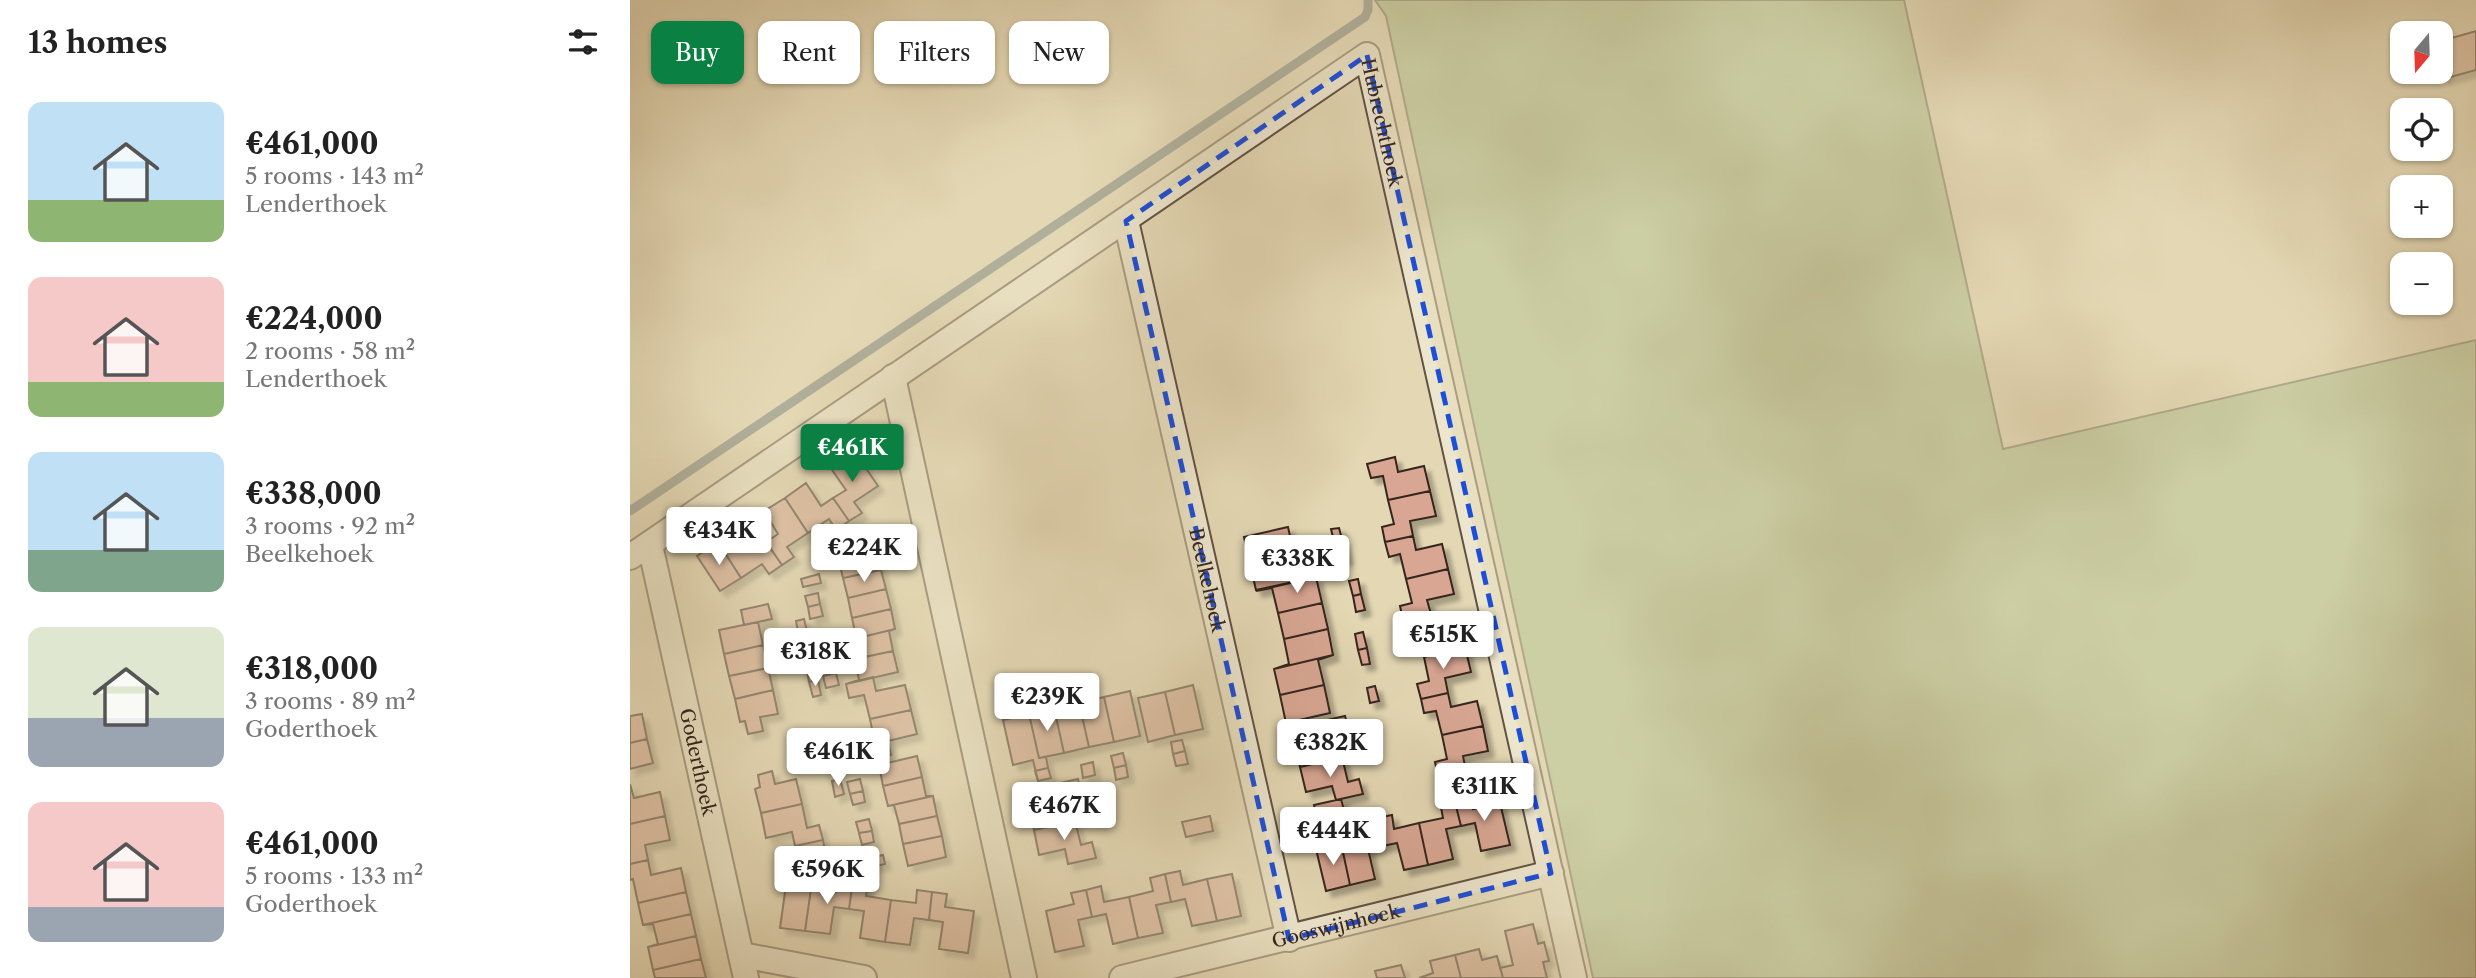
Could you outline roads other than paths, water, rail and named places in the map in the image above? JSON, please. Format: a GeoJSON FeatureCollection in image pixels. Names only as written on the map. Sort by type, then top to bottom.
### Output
{"type":"FeatureCollection","features":[{"type":"Feature","properties":{"kind":"street","name":"Hubrechthoek"},"geometry":{"type":"LineString","coordinates":[[640,551],[1367,55],[1574,978]]}},
{"type":"Feature","properties":{"kind":"street","name":"Beelkehoek"},"geometry":{"type":"LineString","coordinates":[[1126,220],[1289,939]]}},
{"type":"Feature","properties":{"kind":"street"},"geometry":{"type":"LineString","coordinates":[[893,377],[1024,978]]}},
{"type":"Feature","properties":{"kind":"street","name":"Goderthoek"},"geometry":{"type":"LineString","coordinates":[[640,551],[744,967]]}},
{"type":"Feature","properties":{"kind":"street","name":"Gooswijnhoek"},"geometry":{"type":"LineString","coordinates":[[1122,978],[1552,873]]}},
{"type":"Feature","properties":{"kind":"street"},"geometry":{"type":"LineString","coordinates":[[744,967],[864,978]]}},
{"type":"Feature","properties":{"kind":"waterway"},"geometry":{"type":"LineString","coordinates":[[630,511],[1365,17],[1368,0]]}}]}
